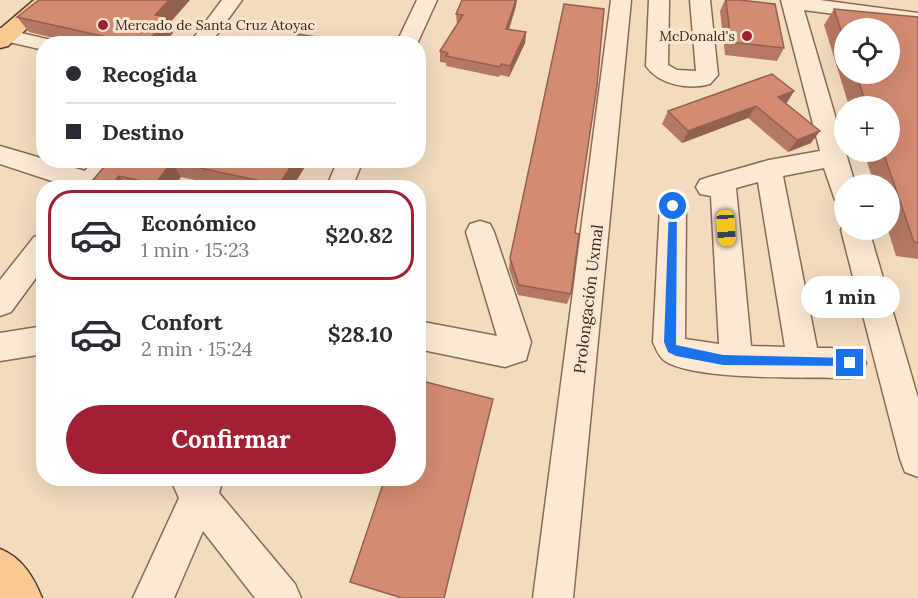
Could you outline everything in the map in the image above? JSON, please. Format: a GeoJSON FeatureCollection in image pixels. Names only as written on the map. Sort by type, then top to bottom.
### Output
{"type":"FeatureCollection","features":[{"type":"Feature","properties":{"kind":"main road"},"geometry":{"type":"LineString","coordinates":[[2,35],[47,0]]}},
{"type":"Feature","properties":{"kind":"main road"},"geometry":{"type":"LineString","coordinates":[[0,571],[20,598]]}},
{"type":"Feature","properties":{"kind":"street"},"geometry":{"type":"LineString","coordinates":[[2,35],[34,0]]}},
{"type":"Feature","properties":{"kind":"street"},"geometry":{"type":"LineString","coordinates":[[205,36],[232,0]]}},
{"type":"Feature","properties":{"kind":"street"},"geometry":{"type":"LineString","coordinates":[[410,36],[427,0]]}},
{"type":"Feature","properties":{"kind":"street","name":"Prolongación Uxmal"},"geometry":{"type":"LineString","coordinates":[[553,598],[621,0]]}},
{"type":"Feature","properties":{"kind":"street"},"geometry":{"type":"LineString","coordinates":[[650,4],[653,52],[661,72],[672,76],[705,78],[707,75],[700,0]]}},
{"type":"Feature","properties":{"kind":"street"},"geometry":{"type":"LineString","coordinates":[[834,153],[792,4],[813,3],[830,9],[918,19]]}},
{"type":"Feature","properties":{"kind":"street"},"geometry":{"type":"LineString","coordinates":[[2,35],[36,42]]}},
{"type":"Feature","properties":{"kind":"street"},"geometry":{"type":"LineString","coordinates":[[615,56],[653,52]]}},
{"type":"Feature","properties":{"kind":"street"},"geometry":{"type":"LineString","coordinates":[[0,155],[36,167]]}},
{"type":"Feature","properties":{"kind":"street"},"geometry":{"type":"LineString","coordinates":[[736,361],[716,185],[769,169],[834,157]]}},
{"type":"Feature","properties":{"kind":"street"},"geometry":{"type":"LineString","coordinates":[[38,168],[73,180]]}},
{"type":"Feature","properties":{"kind":"street"},"geometry":{"type":"LineString","coordinates":[[92,180],[101,168]]}},
{"type":"Feature","properties":{"kind":"street"},"geometry":{"type":"LineString","coordinates":[[769,169],[804,363]]}},
{"type":"Feature","properties":{"kind":"street"},"geometry":{"type":"LineString","coordinates":[[673,206],[669,342],[672,348],[679,353],[736,361],[850,363]]}},
{"type":"Feature","properties":{"kind":"street"},"geometry":{"type":"LineString","coordinates":[[426,337],[505,352],[515,351],[515,342],[480,232]]}},
{"type":"Feature","properties":{"kind":"street"},"geometry":{"type":"LineString","coordinates":[[858,240],[918,459]]}},
{"type":"Feature","properties":{"kind":"street"},"geometry":{"type":"LineString","coordinates":[[0,303],[36,255]]}},
{"type":"Feature","properties":{"kind":"street"},"geometry":{"type":"LineString","coordinates":[[0,347],[36,341]]}},
{"type":"Feature","properties":{"kind":"street"},"geometry":{"type":"LineString","coordinates":[[153,598],[198,486]]}},
{"type":"Feature","properties":{"kind":"street"},"geometry":{"type":"LineString","coordinates":[[199,486],[253,563],[281,598]]}},
{"type":"Feature","properties":{"kind":"building","name":"Mercado de Santa Cruz Atoyac"},"geometry":{"type":"Polygon","coordinates":[[[39,0],[169,0],[155,15],[166,17],[154,28],[159,29],[152,36],[102,36],[17,17],[39,0]]]}},
{"type":"Feature","properties":{"kind":"building"},"geometry":{"type":"Polygon","coordinates":[[[462,0],[516,0],[506,29],[526,32],[510,66],[501,64],[500,67],[446,56],[448,53],[440,51],[463,15],[456,14],[462,0]]]}},
{"type":"Feature","properties":{"kind":"building"},"geometry":{"type":"Polygon","coordinates":[[[726,0],[775,4],[784,48],[731,42],[726,0]]]}},
{"type":"Feature","properties":{"kind":"building"},"geometry":{"type":"Polygon","coordinates":[[[564,4],[604,9],[597,86],[575,233],[579,234],[571,294],[519,285],[510,258],[564,4]]]}},
{"type":"Feature","properties":{"kind":"building"},"geometry":{"type":"Polygon","coordinates":[[[834,9],[918,17],[918,243],[914,242],[900,201],[900,174],[891,174],[886,162],[900,162],[900,96],[864,96],[859,84],[900,84],[900,18],[837,18],[834,9]]]}},
{"type":"Feature","properties":{"kind":"building"},"geometry":{"type":"Polygon","coordinates":[[[772,74],[794,91],[778,97],[820,131],[797,140],[756,106],[688,131],[668,111],[772,74]]]}},
{"type":"Feature","properties":{"kind":"building"},"geometry":{"type":"Polygon","coordinates":[[[103,168],[167,168],[158,180],[137,180],[119,176],[116,180],[93,180],[103,168]]]}},
{"type":"Feature","properties":{"kind":"building"},"geometry":{"type":"Polygon","coordinates":[[[200,168],[290,168],[282,180],[256,180],[200,168]]]}},
{"type":"Feature","properties":{"kind":"building"},"geometry":{"type":"Polygon","coordinates":[[[426,382],[493,399],[444,598],[402,598],[350,582],[382,486],[426,486],[426,382]]]}},
{"type":"Feature","properties":{"kind":"place","name":"Mercado de Santa Cruz Atoyac"},"geometry":{"type":"Point","coordinates":[103,25]}},
{"type":"Feature","properties":{"kind":"place","name":"McDonald's"},"geometry":{"type":"Point","coordinates":[747,36]}},
{"type":"Feature","properties":{"kind":"route"},"geometry":{"type":"LineString","coordinates":[[673,206],[669,342],[672,348],[679,353],[723,360],[850,363]]}}]}
